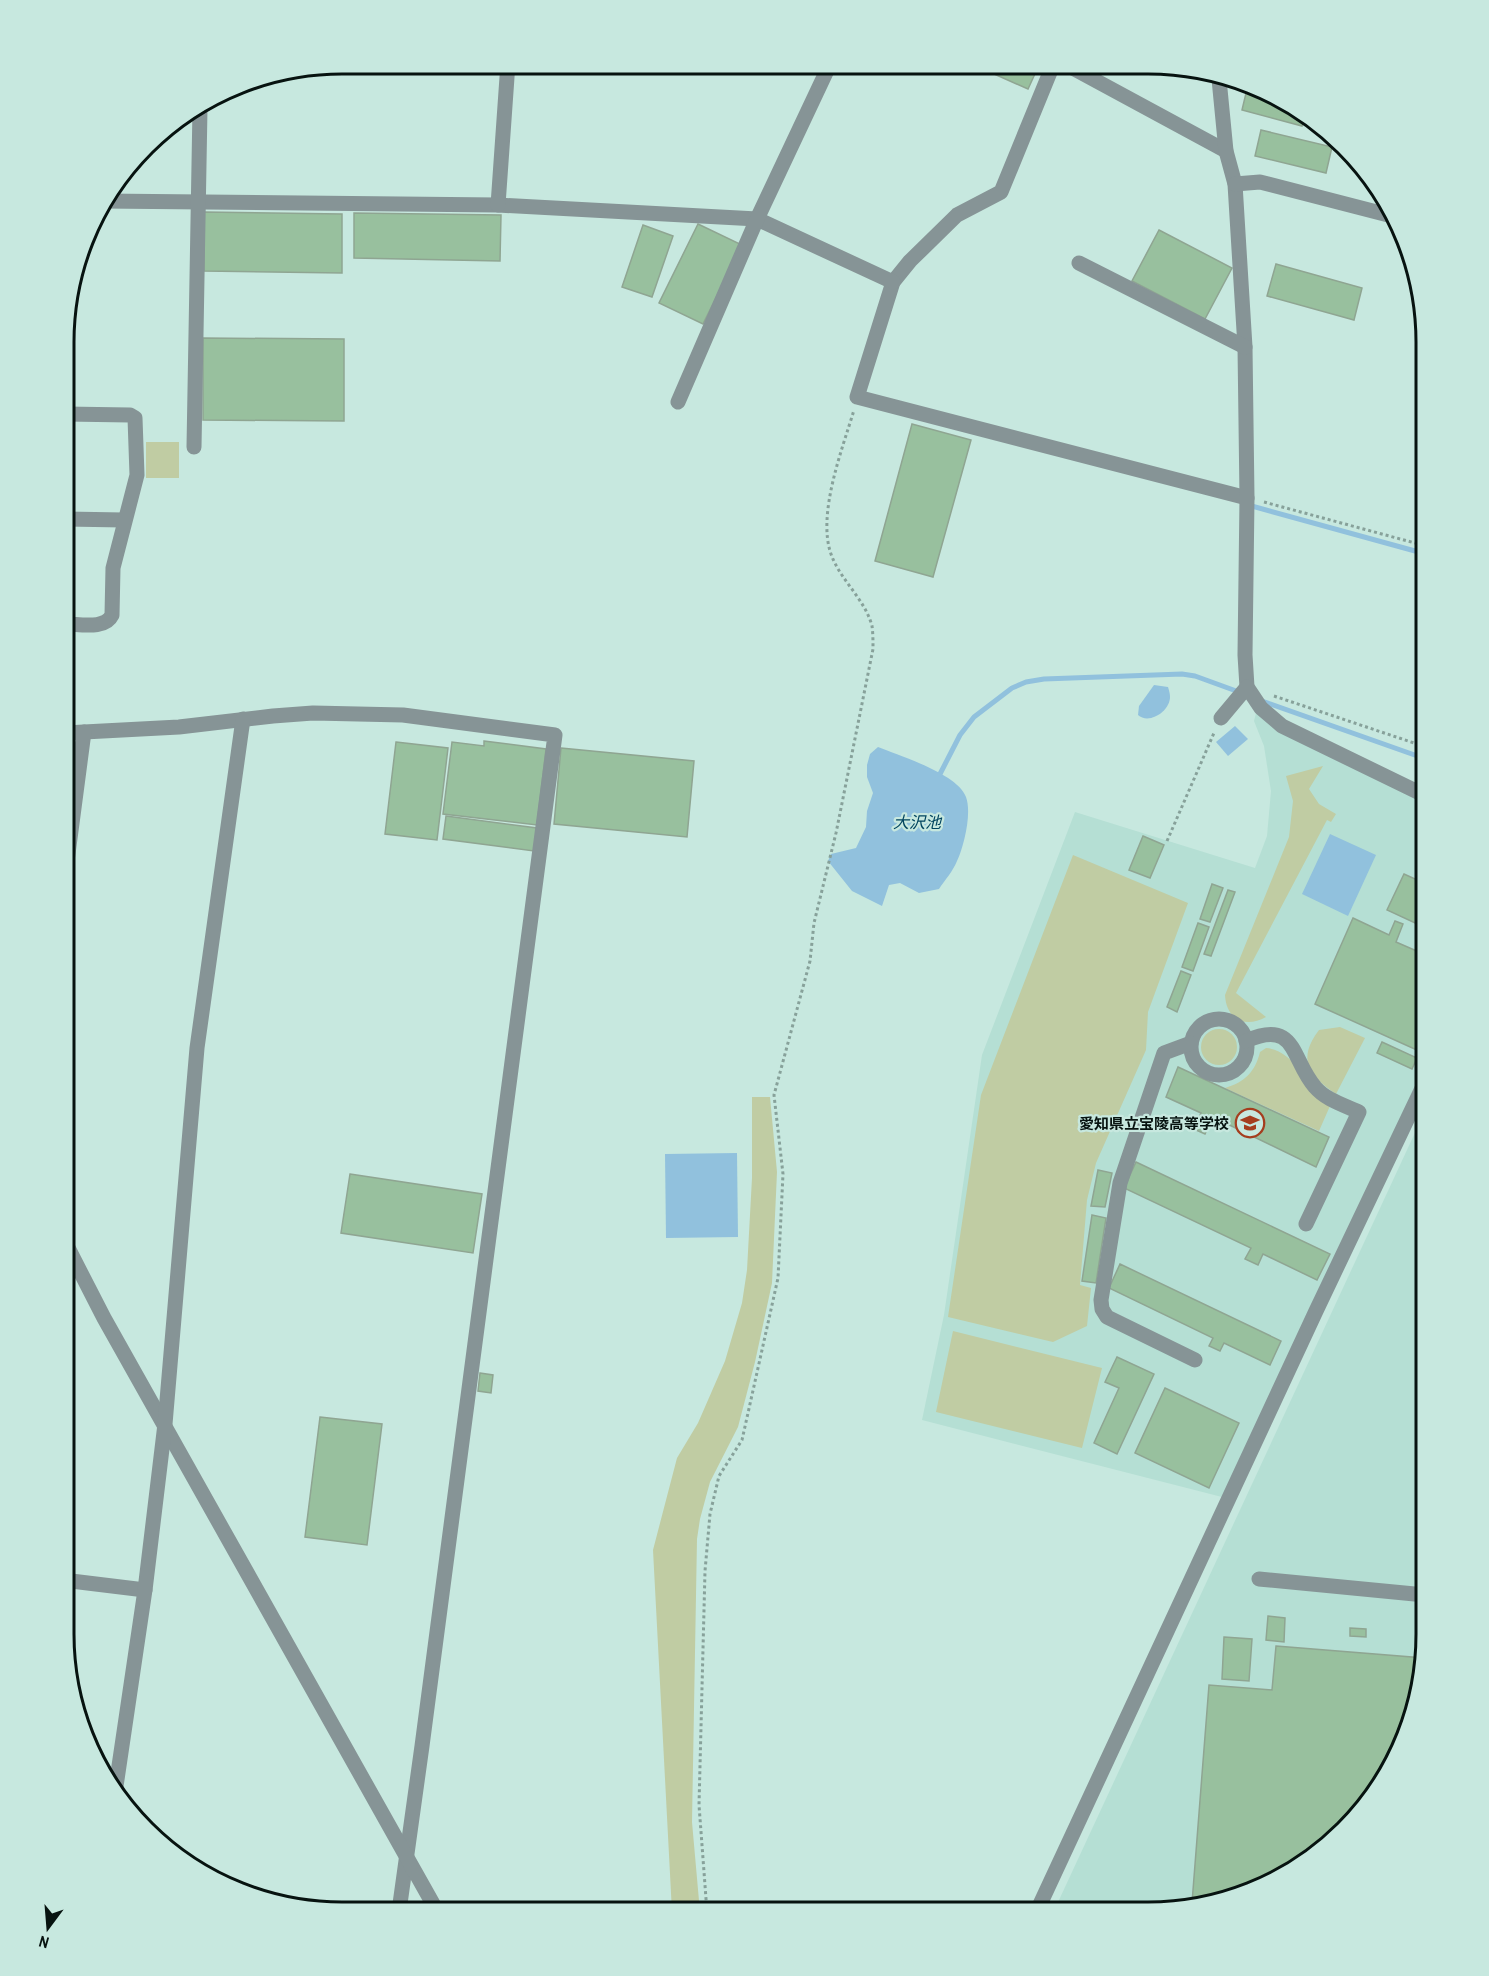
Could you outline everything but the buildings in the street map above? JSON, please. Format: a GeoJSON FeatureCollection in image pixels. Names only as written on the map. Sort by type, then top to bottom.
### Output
{"type":"FeatureCollection","features":[{"type":"Feature","properties":{"kind":"street"},"geometry":{"type":"LineString","coordinates":[[498,205],[507,74]]}},
{"type":"Feature","properties":{"kind":"street"},"geometry":{"type":"LineString","coordinates":[[678,402],[758,219],[825,74]]}},
{"type":"Feature","properties":{"kind":"street"},"geometry":{"type":"LineString","coordinates":[[1049,74],[1001,192],[957,215],[910,261],[893,282],[857,397],[1247,498]]}},
{"type":"Feature","properties":{"kind":"street"},"geometry":{"type":"LineString","coordinates":[[1084,74],[1226,151]]}},
{"type":"Feature","properties":{"kind":"street"},"geometry":{"type":"LineString","coordinates":[[1219,84],[1226,151],[1235,184],[1245,347],[1247,498],[1245,655],[1247,687],[1261,708],[1282,726],[1416,791]]}},
{"type":"Feature","properties":{"kind":"street"},"geometry":{"type":"LineString","coordinates":[[194,447],[200,114]]}},
{"type":"Feature","properties":{"kind":"street"},"geometry":{"type":"LineString","coordinates":[[1235,184],[1260,182],[1383,214]]}},
{"type":"Feature","properties":{"kind":"street"},"geometry":{"type":"LineString","coordinates":[[114,201],[498,205],[758,219],[893,282]]}},
{"type":"Feature","properties":{"kind":"street"},"geometry":{"type":"LineString","coordinates":[[1079,263],[1245,347]]}},
{"type":"Feature","properties":{"kind":"street"},"geometry":{"type":"LineString","coordinates":[[74,414],[135,418],[137,475],[113,568],[112,615],[104,624],[74,624]]}},
{"type":"Feature","properties":{"kind":"street"},"geometry":{"type":"LineString","coordinates":[[74,519],[124,520]]}},
{"type":"Feature","properties":{"kind":"street"},"geometry":{"type":"LineString","coordinates":[[1221,718],[1247,687]]}},
{"type":"Feature","properties":{"kind":"street"},"geometry":{"type":"LineString","coordinates":[[74,733],[169,728],[314,713],[403,715],[555,735],[424,1736],[400,1902]]}},
{"type":"Feature","properties":{"kind":"street"},"geometry":{"type":"LineString","coordinates":[[117,1780],[145,1590],[165,1424],[197,1048],[243,719]]}},
{"type":"Feature","properties":{"kind":"street"},"geometry":{"type":"LineString","coordinates":[[74,808],[84,732]]}},
{"type":"Feature","properties":{"kind":"street"},"geometry":{"type":"LineString","coordinates":[[1214,1020],[1236,1025],[1246,1041],[1247,1050],[1241,1064],[1221,1075],[1214,1075],[1200,1068],[1191,1052],[1191,1043],[1199,1028],[1214,1020]]}},
{"type":"Feature","properties":{"kind":"street"},"geometry":{"type":"LineString","coordinates":[[1246,1041],[1259,1035],[1279,1036],[1289,1042],[1308,1079],[1316,1089],[1331,1100],[1359,1112],[1306,1224]]}},
{"type":"Feature","properties":{"kind":"street"},"geometry":{"type":"LineString","coordinates":[[1191,1043],[1164,1053],[1120,1183],[1101,1300],[1102,1309],[1107,1317],[1195,1360]]}},
{"type":"Feature","properties":{"kind":"street"},"geometry":{"type":"LineString","coordinates":[[1041,1902],[1416,1101]]}},
{"type":"Feature","properties":{"kind":"street"},"geometry":{"type":"LineString","coordinates":[[74,1259],[104,1317],[432,1902]]}},
{"type":"Feature","properties":{"kind":"street"},"geometry":{"type":"LineString","coordinates":[[1259,1579],[1416,1594]]}},
{"type":"Feature","properties":{"kind":"street"},"geometry":{"type":"LineString","coordinates":[[74,1581],[145,1590]]}},
{"type":"Feature","properties":{"kind":"path"},"geometry":{"type":"LineString","coordinates":[[706,1902],[699,1805],[705,1572],[710,1514],[719,1476],[742,1440],[778,1278],[783,1174],[774,1095],[810,961],[814,923],[836,833],[873,649],[872,626],[863,606],[831,555],[827,534],[832,483],[857,397]]}},
{"type":"Feature","properties":{"kind":"path"},"geometry":{"type":"LineString","coordinates":[[1247,498],[1416,543]]}},
{"type":"Feature","properties":{"kind":"path"},"geometry":{"type":"LineString","coordinates":[[1247,687],[1416,744]]}},
{"type":"Feature","properties":{"kind":"path"},"geometry":{"type":"LineString","coordinates":[[1167,841],[1221,718]]}},
{"type":"Feature","properties":{"kind":"shaded area"},"geometry":{"type":"Polygon","coordinates":[[[146,442],[179,442],[179,478],[146,478],[146,442]]]}},
{"type":"Feature","properties":{"kind":"shaded area"},"geometry":{"type":"Polygon","coordinates":[[[1256,713],[1416,798],[1416,1085],[1222,1497],[922,1420],[944,1315],[982,1055],[1075,812],[1255,868],[1267,836],[1271,791],[1264,746],[1254,721],[1256,713]]]}},
{"type":"Feature","properties":{"kind":"shaded area"},"geometry":{"type":"Polygon","coordinates":[[[1323,766],[1309,789],[1319,804],[1336,814],[1331,822],[1327,820],[1236,993],[1266,1017],[1244,1022],[1233,1016],[1226,1003],[1225,995],[1289,837],[1293,801],[1286,776],[1323,766]]]}},
{"type":"Feature","properties":{"kind":"shaded area"},"geometry":{"type":"Polygon","coordinates":[[[1073,855],[1188,903],[1148,1012],[1146,1050],[1096,1163],[1087,1200],[1080,1285],[1091,1288],[1087,1326],[1053,1342],[948,1317],[981,1095],[1073,855]]]}},
{"type":"Feature","properties":{"kind":"shaded area"},"geometry":{"type":"Polygon","coordinates":[[[1340,1027],[1365,1038],[1336,1094],[1318,1080],[1307,1058],[1312,1040],[1319,1030],[1340,1027]]]}},
{"type":"Feature","properties":{"kind":"shaded area"},"geometry":{"type":"Polygon","coordinates":[[[1219,1029],[1232,1034],[1237,1047],[1232,1060],[1219,1065],[1206,1060],[1201,1047],[1206,1034],[1219,1029]]]}},
{"type":"Feature","properties":{"kind":"shaded area"},"geometry":{"type":"Polygon","coordinates":[[[1266,1048],[1275,1050],[1293,1062],[1330,1106],[1319,1131],[1225,1088],[1244,1079],[1252,1071],[1260,1052],[1266,1048]]]}},
{"type":"Feature","properties":{"kind":"shaded area"},"geometry":{"type":"Polygon","coordinates":[[[752,1097],[770,1097],[777,1172],[772,1283],[738,1427],[710,1482],[697,1539],[692,1822],[699,1902],[671,1902],[653,1550],[677,1458],[698,1423],[725,1361],[742,1303],[747,1270],[752,1178],[752,1097]]]}},
{"type":"Feature","properties":{"kind":"shaded area"},"geometry":{"type":"Polygon","coordinates":[[[1416,1131],[1416,1634],[1413,1669],[1406,1704],[1388,1753],[1360,1797],[1337,1824],[1310,1847],[1266,1875],[1217,1893],[1182,1900],[1058,1902],[1416,1131]]]}},
{"type":"Feature","properties":{"kind":"shaded area"},"geometry":{"type":"Polygon","coordinates":[[[953,1331],[1102,1368],[1082,1448],[936,1412],[953,1331]]]}},
{"type":"Feature","properties":{"kind":"water"},"geometry":{"type":"Polygon","coordinates":[[[1154,685],[1168,687],[1169,702],[1158,715],[1143,718],[1138,715],[1139,706],[1154,685]]]}},
{"type":"Feature","properties":{"kind":"water"},"geometry":{"type":"Polygon","coordinates":[[[1235,726],[1248,739],[1228,756],[1216,742],[1235,726]]]}},
{"type":"Feature","properties":{"kind":"water","name":"大沢池"},"geometry":{"type":"Polygon","coordinates":[[[878,747],[940,773],[961,789],[968,804],[965,838],[960,855],[939,889],[919,893],[900,883],[889,885],[882,906],[852,891],[828,861],[831,854],[856,848],[866,827],[867,811],[873,793],[867,777],[867,765],[870,754],[878,747]]]}},
{"type":"Feature","properties":{"kind":"water"},"geometry":{"type":"Polygon","coordinates":[[[1330,834],[1376,855],[1348,916],[1302,894],[1330,834]]]}},
{"type":"Feature","properties":{"kind":"water"},"geometry":{"type":"Polygon","coordinates":[[[737,1153],[738,1237],[666,1238],[665,1154],[737,1153]]]}},
{"type":"Feature","properties":{"kind":"waterway"},"geometry":{"type":"LineString","coordinates":[[1248,505],[1416,551]]}},
{"type":"Feature","properties":{"kind":"waterway"},"geometry":{"type":"LineString","coordinates":[[940,774],[960,735],[974,717],[1012,688],[1026,682],[1044,679],[1182,674],[1195,676],[1239,692]]}},
{"type":"Feature","properties":{"kind":"waterway"},"geometry":{"type":"LineString","coordinates":[[1262,701],[1416,755]]}},
{"type":"Feature","properties":{"kind":"place","name":"愛知県立宝陵高等学校"},"geometry":{"type":"Point","coordinates":[1250,1123]}}]}
